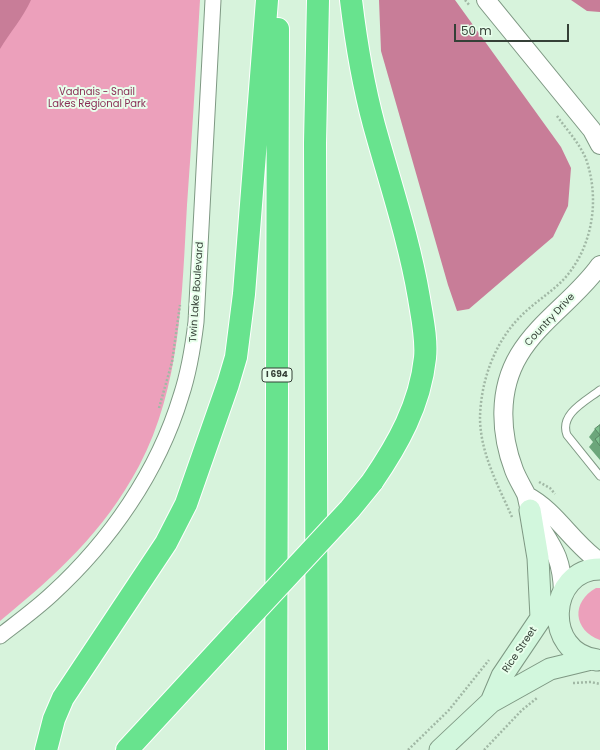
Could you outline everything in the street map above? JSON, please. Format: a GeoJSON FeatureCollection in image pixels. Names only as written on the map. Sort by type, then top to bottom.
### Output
{"type":"FeatureCollection","features":[{"type":"Feature","properties":{"kind":"highway"},"geometry":{"type":"LineString","coordinates":[[45,746],[63,698],[166,543],[186,504],[228,384],[236,357],[244,294],[267,0]]}},
{"type":"Feature","properties":{"kind":"highway","name":"I 694"},"geometry":{"type":"LineString","coordinates":[[276,750],[278,0]]}},
{"type":"Feature","properties":{"kind":"highway"},"geometry":{"type":"LineString","coordinates":[[317,750],[315,144],[318,0]]}},
{"type":"Feature","properties":{"kind":"highway"},"geometry":{"type":"LineString","coordinates":[[127,750],[350,509],[372,482],[398,442],[407,424],[420,388],[425,357],[423,322],[416,282],[399,208],[372,117],[361,69],[351,0]]}},
{"type":"Feature","properties":{"kind":"main road"},"geometry":{"type":"LineString","coordinates":[[529,503],[538,558],[541,618]]}},
{"type":"Feature","properties":{"kind":"main road","name":"Rice Street"},"geometry":{"type":"LineString","coordinates":[[491,702],[502,676],[541,618],[561,598],[572,581],[583,573],[600,569]]}},
{"type":"Feature","properties":{"kind":"main road"},"geometry":{"type":"LineString","coordinates":[[561,598],[558,619],[561,632],[568,644],[578,654],[596,660]]}},
{"type":"Feature","properties":{"kind":"main road","name":"Rice Street"},"geometry":{"type":"LineString","coordinates":[[440,750],[491,702],[550,669],[596,660]]}},
{"type":"Feature","properties":{"kind":"street","name":"Twin Lake Boulevard"},"geometry":{"type":"LineString","coordinates":[[0,636],[66,581],[113,528],[151,465],[168,432],[181,396],[191,358],[196,322],[213,0]]}},
{"type":"Feature","properties":{"kind":"street"},"geometry":{"type":"LineString","coordinates":[[480,5],[592,130],[600,145]]}},
{"type":"Feature","properties":{"kind":"street","name":"Country Drive"},"geometry":{"type":"LineString","coordinates":[[561,598],[563,574],[558,556],[529,503],[514,471],[503,424],[504,404],[508,380],[519,356],[532,336],[597,274]]}},
{"type":"Feature","properties":{"kind":"street","name":"Country Drive"},"geometry":{"type":"LineString","coordinates":[[529,503],[538,502],[577,542],[600,562]]}},
{"type":"Feature","properties":{"kind":"lane"},"geometry":{"type":"LineString","coordinates":[[600,390],[569,416],[565,430],[567,435],[600,476]]}},
{"type":"Feature","properties":{"kind":"path"},"geometry":{"type":"LineString","coordinates":[[465,0],[480,5]]}},
{"type":"Feature","properties":{"kind":"path"},"geometry":{"type":"LineString","coordinates":[[514,523],[489,466],[485,452],[480,419],[483,388],[496,350],[507,332],[519,318],[564,278],[581,256],[590,233],[594,211],[594,189],[586,158],[554,112]]}},
{"type":"Feature","properties":{"kind":"path"},"geometry":{"type":"LineString","coordinates":[[159,409],[172,362],[181,297]]}},
{"type":"Feature","properties":{"kind":"path"},"geometry":{"type":"LineString","coordinates":[[408,750],[449,710],[490,659]]}},
{"type":"Feature","properties":{"kind":"path"},"geometry":{"type":"LineString","coordinates":[[571,684],[591,682],[600,684]]}},
{"type":"Feature","properties":{"kind":"path"},"geometry":{"type":"LineString","coordinates":[[484,750],[522,710],[542,695]]}},
{"type":"Feature","properties":{"kind":"green space","name":"Vadnais - Snail Lakes Regional Park"},"geometry":{"type":"Polygon","coordinates":[[[0,0],[200,0],[181,305],[177,339],[164,404],[153,436],[139,466],[110,512],[60,569],[0,621],[0,0]]]}},
{"type":"Feature","properties":{"kind":"green space"},"geometry":{"type":"Polygon","coordinates":[[[596,588],[600,588],[600,640],[584,630],[578,616],[582,601],[596,588]]]}},
{"type":"Feature","properties":{"kind":"shaded area"},"geometry":{"type":"Polygon","coordinates":[[[0,0],[31,0],[0,49],[0,0]]]}},
{"type":"Feature","properties":{"kind":"shaded area"},"geometry":{"type":"Polygon","coordinates":[[[379,0],[455,0],[561,147],[571,168],[568,206],[553,237],[469,309],[457,311],[448,285],[381,51],[379,0]]]}},
{"type":"Feature","properties":{"kind":"shaded area"},"geometry":{"type":"Polygon","coordinates":[[[571,0],[600,0],[600,12],[587,11],[571,0]]]}},
{"type":"Feature","properties":{"kind":"building"},"geometry":{"type":"Polygon","coordinates":[[[600,425],[600,435],[595,429],[600,425]]]}},
{"type":"Feature","properties":{"kind":"building"},"geometry":{"type":"Polygon","coordinates":[[[600,435],[600,446],[595,439],[600,435]]]}}]}
